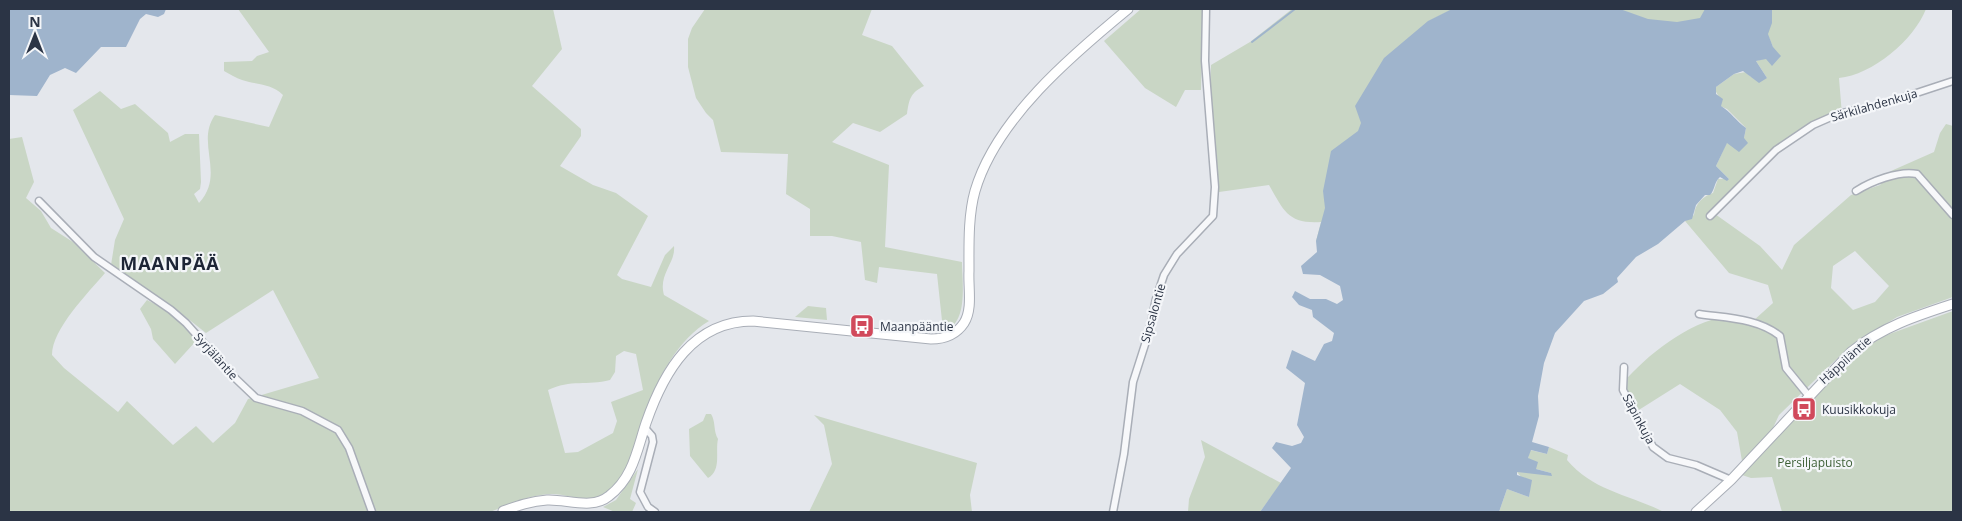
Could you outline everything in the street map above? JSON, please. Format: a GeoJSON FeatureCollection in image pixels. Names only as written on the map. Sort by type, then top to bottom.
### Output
{"type":"FeatureCollection","features":[{"type":"Feature","properties":{"kind":"street"},"geometry":{"type":"LineString","coordinates":[[501,512],[539,501],[558,500],[590,504],[607,498],[624,481],[631,469],[645,428],[667,378],[684,353],[698,337],[726,323],[753,321],[931,339],[947,337],[958,330],[966,319],[969,305],[970,235],[974,196],[987,163],[1009,128],[1038,92],[1128,9]]}},
{"type":"Feature","properties":{"kind":"street","name":"Sipsalontie"},"geometry":{"type":"LineString","coordinates":[[1113,512],[1124,454],[1132,382],[1149,332],[1156,299],[1164,275],[1177,254],[1213,216],[1215,187],[1205,61],[1206,9]]}},
{"type":"Feature","properties":{"kind":"street","name":"Särkilahdenkuja"},"geometry":{"type":"LineString","coordinates":[[1710,216],[1776,150],[1814,125],[1838,114],[1877,106],[1953,81]]}},
{"type":"Feature","properties":{"kind":"street"},"geometry":{"type":"LineString","coordinates":[[1856,191],[1869,184],[1908,173],[1917,174],[1953,215]]}},
{"type":"Feature","properties":{"kind":"street","name":"Syrjäläntie"},"geometry":{"type":"LineString","coordinates":[[39,201],[94,257],[186,323],[214,356],[256,398],[309,413],[338,430],[349,448],[372,512]]}},
{"type":"Feature","properties":{"kind":"street","name":"Häppiläntie"},"geometry":{"type":"LineString","coordinates":[[1696,512],[1731,480],[1808,395],[1851,352],[1872,335],[1913,317],[1953,304]]}},
{"type":"Feature","properties":{"kind":"street"},"geometry":{"type":"LineString","coordinates":[[1699,314],[1748,321],[1775,332],[1780,336],[1786,368],[1808,395]]}},
{"type":"Feature","properties":{"kind":"street","name":"Säpinkuja"},"geometry":{"type":"LineString","coordinates":[[1624,367],[1623,390],[1653,447],[1668,458],[1696,465],[1731,480]]}},
{"type":"Feature","properties":{"kind":"street"},"geometry":{"type":"LineString","coordinates":[[645,428],[652,436],[653,442],[640,492],[646,504],[655,512]]}},
{"type":"Feature","properties":{"kind":"green space"},"geometry":{"type":"Polygon","coordinates":[[[238,9],[553,9],[562,49],[532,86],[581,129],[581,136],[560,166],[593,185],[616,193],[648,216],[617,275],[622,279],[651,287],[665,255],[674,246],[674,252],[663,281],[664,295],[709,321],[688,338],[670,360],[656,386],[646,411],[628,468],[614,487],[604,495],[598,498],[585,499],[558,494],[544,494],[520,500],[490,512],[9,512],[9,139],[22,137],[34,182],[26,198],[41,211],[51,228],[73,242],[105,273],[64,323],[58,334],[52,355],[64,368],[118,412],[127,401],[173,445],[196,426],[213,443],[235,423],[248,399],[319,378],[273,290],[206,333],[168,303],[111,265],[115,240],[124,219],[73,110],[100,91],[121,109],[135,104],[168,133],[170,142],[185,134],[199,134],[201,182],[200,189],[194,194],[199,203],[207,192],[210,181],[208,136],[215,115],[269,127],[283,95],[274,88],[242,80],[224,71],[224,62],[252,61],[257,56],[269,52],[238,9]],[[624,351],[616,356],[615,372],[610,380],[564,385],[548,390],[565,453],[578,452],[613,433],[617,421],[611,402],[643,390],[636,354],[624,351]]]}},
{"type":"Feature","properties":{"kind":"green space"},"geometry":{"type":"Polygon","coordinates":[[[705,9],[872,9],[862,35],[892,46],[924,86],[911,97],[907,114],[880,132],[853,123],[832,142],[889,165],[885,247],[962,262],[962,302],[957,320],[951,327],[943,330],[937,274],[879,267],[877,283],[865,280],[861,242],[832,236],[810,236],[810,209],[786,194],[788,154],[721,152],[713,120],[696,98],[688,67],[688,39],[692,28],[705,9]]]}},
{"type":"Feature","properties":{"kind":"green space"},"geometry":{"type":"Polygon","coordinates":[[[1141,9],[1203,9],[1201,90],[1185,90],[1176,107],[1145,88],[1104,41],[1141,9]]]}},
{"type":"Feature","properties":{"kind":"green space"},"geometry":{"type":"Polygon","coordinates":[[[1292,9],[1718,9],[1316,241],[1321,222],[1301,221],[1288,214],[1269,185],[1219,192],[1210,89],[1211,65],[1250,42],[1292,9]]]}},
{"type":"Feature","properties":{"kind":"green space"},"geometry":{"type":"Polygon","coordinates":[[[1757,9],[1926,9],[1912,32],[1890,54],[1865,70],[1839,78],[1842,115],[1815,127],[1780,150],[1715,214],[1760,246],[1782,270],[1794,245],[1851,195],[1880,185],[1891,171],[1934,152],[1940,133],[1946,124],[1953,126],[1953,297],[1897,317],[1850,346],[1779,415],[1772,430],[1742,461],[1737,432],[1720,410],[1680,384],[1634,413],[1622,384],[1656,351],[1697,325],[1727,316],[1753,321],[1773,303],[1768,285],[1729,273],[1685,221],[1694,215],[1700,201],[1713,193],[1718,179],[1729,179],[1716,166],[1727,142],[1744,138],[1746,128],[1727,109],[1720,106],[1719,97],[1715,90],[1716,87],[1734,74],[1746,72],[1751,77],[1767,78],[1756,61],[1766,58],[1773,47],[1757,9]],[[1855,251],[1833,266],[1831,288],[1853,310],[1875,302],[1889,286],[1855,251]]]}},
{"type":"Feature","properties":{"kind":"green space"},"geometry":{"type":"Polygon","coordinates":[[[147,300],[174,317],[196,341],[175,364],[153,339],[151,329],[140,309],[147,300]]]}},
{"type":"Feature","properties":{"kind":"green space"},"geometry":{"type":"Polygon","coordinates":[[[808,306],[826,308],[827,320],[795,317],[808,306]]]}},
{"type":"Feature","properties":{"kind":"green space","name":"Persiljapuisto"},"geometry":{"type":"Polygon","coordinates":[[[1953,311],[1953,512],[1782,512],[1772,477],[1751,478],[1742,475],[1782,430],[1799,416],[1825,383],[1857,353],[1884,336],[1953,311]]]}},
{"type":"Feature","properties":{"kind":"green space"},"geometry":{"type":"Polygon","coordinates":[[[706,414],[711,414],[713,417],[718,439],[717,466],[708,478],[690,456],[689,429],[703,421],[706,414]]]}},
{"type":"Feature","properties":{"kind":"green space"},"geometry":{"type":"Polygon","coordinates":[[[814,415],[977,463],[970,495],[972,512],[809,512],[832,464],[824,425],[814,415]]]}},
{"type":"Feature","properties":{"kind":"green space"},"geometry":{"type":"Polygon","coordinates":[[[1201,440],[1281,483],[1260,512],[1188,512],[1189,499],[1205,457],[1201,440]]]}},
{"type":"Feature","properties":{"kind":"green space"},"geometry":{"type":"Polygon","coordinates":[[[1549,447],[1568,455],[1567,460],[1588,479],[1664,512],[1499,512],[1507,489],[1529,497],[1530,488],[1517,472],[1551,473],[1536,469],[1528,458],[1530,450],[1547,454],[1549,447]]]}},
{"type":"Feature","properties":{"kind":"green space"},"geometry":{"type":"Polygon","coordinates":[[[638,469],[630,499],[636,503],[632,512],[615,512],[603,507],[616,500],[638,469]]]}},
{"type":"Feature","properties":{"kind":"water"},"geometry":{"type":"Polygon","coordinates":[[[9,9],[166,9],[164,14],[158,17],[146,14],[140,19],[126,47],[101,47],[76,73],[65,68],[50,75],[37,96],[9,95],[9,9]]]}},
{"type":"Feature","properties":{"kind":"water"},"geometry":{"type":"Polygon","coordinates":[[[1452,9],[1620,9],[1648,19],[1677,22],[1700,18],[1705,9],[1772,9],[1772,23],[1768,34],[1773,47],[1781,56],[1772,66],[1766,59],[1756,61],[1767,78],[1759,83],[1743,71],[1734,74],[1716,87],[1716,94],[1723,99],[1721,106],[1746,128],[1744,138],[1748,143],[1739,152],[1727,143],[1716,166],[1729,179],[1727,181],[1720,177],[1710,195],[1705,195],[1696,205],[1692,219],[1685,221],[1658,244],[1636,257],[1617,278],[1618,282],[1603,294],[1584,301],[1555,333],[1544,363],[1538,396],[1539,416],[1532,442],[1549,447],[1547,454],[1531,450],[1528,458],[1538,462],[1536,469],[1551,473],[1552,476],[1517,472],[1517,475],[1532,480],[1529,497],[1507,489],[1499,512],[1260,512],[1291,468],[1272,448],[1276,442],[1292,446],[1301,443],[1304,437],[1297,425],[1305,383],[1286,368],[1292,350],[1315,361],[1324,344],[1332,341],[1334,333],[1313,317],[1312,310],[1299,305],[1292,297],[1295,291],[1310,299],[1326,299],[1337,304],[1343,300],[1340,286],[1320,275],[1303,274],[1301,266],[1317,252],[1316,241],[1325,208],[1323,191],[1331,151],[1358,131],[1361,123],[1355,106],[1384,58],[1428,21],[1452,9]]]}},
{"type":"Feature","properties":{"kind":"waterway"},"geometry":{"type":"LineString","coordinates":[[1252,42],[1295,9]]}},
{"type":"Feature","properties":{"kind":"place","name":"Maanpääntie"},"geometry":{"type":"Point","coordinates":[862,326]}},
{"type":"Feature","properties":{"kind":"place","name":"Kuusikkokuja"},"geometry":{"type":"Point","coordinates":[1804,409]}},
{"type":"Feature","properties":{"kind":"district","name":"MAANPÄÄ"},"geometry":{"type":"Point","coordinates":[170,263]}}]}
